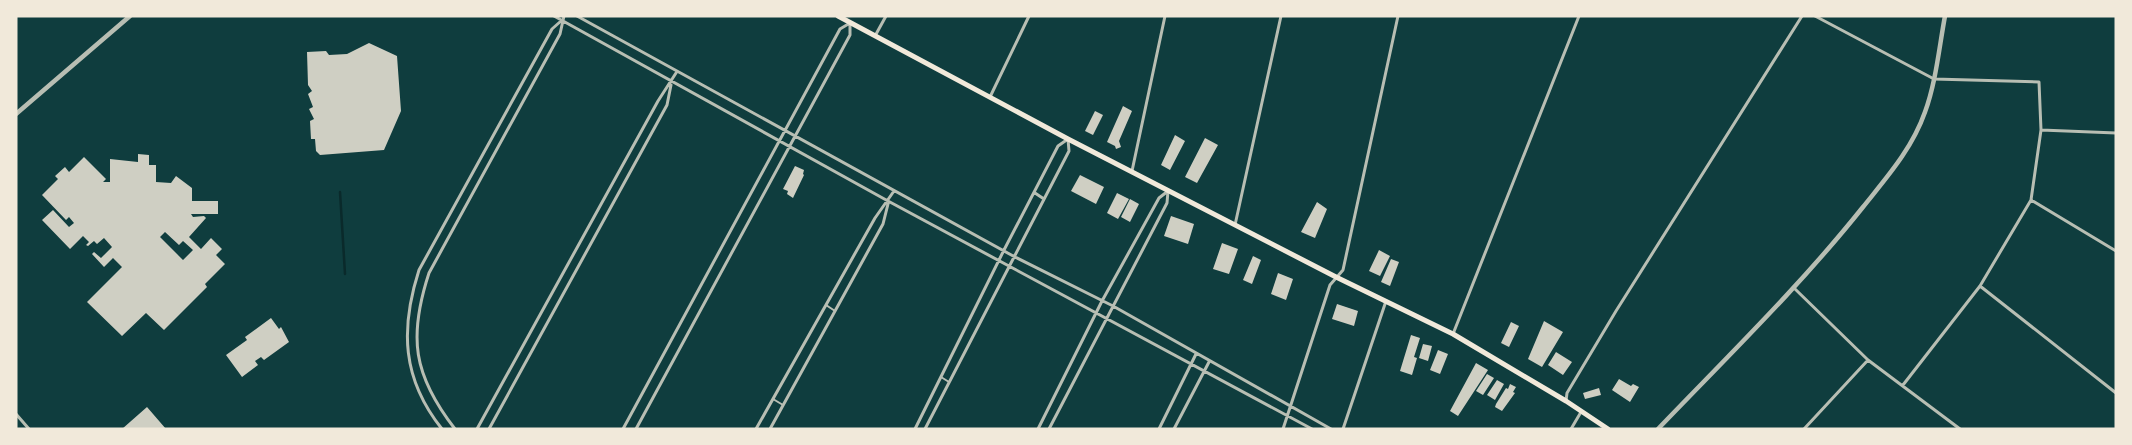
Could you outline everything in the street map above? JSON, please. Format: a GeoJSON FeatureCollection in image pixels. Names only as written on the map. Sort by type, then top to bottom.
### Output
{"type":"FeatureCollection","features":[{"type":"Feature","properties":{"kind":"main road"},"geometry":{"type":"LineString","coordinates":[[838,16],[1068,139],[1336,277],[1453,334],[1608,429]]}},
{"type":"Feature","properties":{"kind":"street"},"geometry":{"type":"LineString","coordinates":[[16,114],[130,16]]}},
{"type":"Feature","properties":{"kind":"street"},"geometry":{"type":"LineString","coordinates":[[554,16],[888,201],[1312,429]]}},
{"type":"Feature","properties":{"kind":"street"},"geometry":{"type":"LineString","coordinates":[[455,429],[434,398],[421,370],[416,347],[416,320],[421,298],[429,273],[560,34],[564,16]]}},
{"type":"Feature","properties":{"kind":"street"},"geometry":{"type":"LineString","coordinates":[[577,16],[1015,257],[1113,306],[1209,362],[1331,429]]}},
{"type":"Feature","properties":{"kind":"street"},"geometry":{"type":"LineString","coordinates":[[875,36],[886,16]]}},
{"type":"Feature","properties":{"kind":"street"},"geometry":{"type":"LineString","coordinates":[[990,98],[1029,16]]}},
{"type":"Feature","properties":{"kind":"street"},"geometry":{"type":"LineString","coordinates":[[1132,171],[1164,16]]}},
{"type":"Feature","properties":{"kind":"street"},"geometry":{"type":"LineString","coordinates":[[1235,225],[1281,16]]}},
{"type":"Feature","properties":{"kind":"street"},"geometry":{"type":"LineString","coordinates":[[1283,429],[1330,285],[1343,270],[1398,16]]}},
{"type":"Feature","properties":{"kind":"street"},"geometry":{"type":"LineString","coordinates":[[1453,334],[1579,16]]}},
{"type":"Feature","properties":{"kind":"street"},"geometry":{"type":"LineString","coordinates":[[1566,402],[1567,392],[1616,311],[1802,16]]}},
{"type":"Feature","properties":{"kind":"street"},"geometry":{"type":"LineString","coordinates":[[1815,16],[1934,79],[2039,82],[2040,130],[2031,200],[1980,286],[1903,384]]}},
{"type":"Feature","properties":{"kind":"street"},"geometry":{"type":"LineString","coordinates":[[1658,429],[1794,288],[1899,162],[1911,144],[1925,113],[1934,79],[1945,16]]}},
{"type":"Feature","properties":{"kind":"street"},"geometry":{"type":"LineString","coordinates":[[442,429],[432,417],[419,394],[410,370],[407,324],[411,296],[420,270],[552,29],[562,21]]}},
{"type":"Feature","properties":{"kind":"street"},"geometry":{"type":"LineString","coordinates":[[623,429],[840,29],[850,23]]}},
{"type":"Feature","properties":{"kind":"street"},"geometry":{"type":"LineString","coordinates":[[636,429],[850,35],[850,23]]}},
{"type":"Feature","properties":{"kind":"street"},"geometry":{"type":"LineString","coordinates":[[489,429],[667,105],[676,72]]}},
{"type":"Feature","properties":{"kind":"street"},"geometry":{"type":"LineString","coordinates":[[477,429],[658,101],[672,82]]}},
{"type":"Feature","properties":{"kind":"street"},"geometry":{"type":"LineString","coordinates":[[2040,130],[2116,133]]}},
{"type":"Feature","properties":{"kind":"street"},"geometry":{"type":"LineString","coordinates":[[915,429],[1058,146],[1068,139]]}},
{"type":"Feature","properties":{"kind":"street"},"geometry":{"type":"LineString","coordinates":[[925,429],[1069,151],[1068,139]]}},
{"type":"Feature","properties":{"kind":"street"},"geometry":{"type":"LineString","coordinates":[[1038,429],[1102,301],[1159,198],[1168,190]]}},
{"type":"Feature","properties":{"kind":"street"},"geometry":{"type":"LineString","coordinates":[[1049,429],[1167,203],[1168,190]]}},
{"type":"Feature","properties":{"kind":"street"},"geometry":{"type":"LineString","coordinates":[[756,429],[875,218],[894,191]]}},
{"type":"Feature","properties":{"kind":"street"},"geometry":{"type":"LineString","coordinates":[[1035,193],[1044,199]]}},
{"type":"Feature","properties":{"kind":"street"},"geometry":{"type":"LineString","coordinates":[[2031,200],[2116,251]]}},
{"type":"Feature","properties":{"kind":"street"},"geometry":{"type":"LineString","coordinates":[[770,429],[883,224],[888,201]]}},
{"type":"Feature","properties":{"kind":"street"},"geometry":{"type":"LineString","coordinates":[[1980,286],[2116,393]]}},
{"type":"Feature","properties":{"kind":"street"},"geometry":{"type":"LineString","coordinates":[[1794,288],[1868,360],[1903,384],[1960,429]]}},
{"type":"Feature","properties":{"kind":"street"},"geometry":{"type":"LineString","coordinates":[[1343,429],[1386,300]]}},
{"type":"Feature","properties":{"kind":"street"},"geometry":{"type":"LineString","coordinates":[[1160,429],[1196,354]]}},
{"type":"Feature","properties":{"kind":"street"},"geometry":{"type":"LineString","coordinates":[[1804,429],[1868,360]]}},
{"type":"Feature","properties":{"kind":"street"},"geometry":{"type":"LineString","coordinates":[[1174,429],[1209,362]]}},
{"type":"Feature","properties":{"kind":"street"},"geometry":{"type":"LineString","coordinates":[[1571,429],[1581,412]]}},
{"type":"Feature","properties":{"kind":"street"},"geometry":{"type":"LineString","coordinates":[[16,414],[29,429]]}},
{"type":"Feature","properties":{"kind":"lane"},"geometry":{"type":"LineString","coordinates":[[826,305],[836,312]]}},
{"type":"Feature","properties":{"kind":"lane"},"geometry":{"type":"LineString","coordinates":[[941,377],[949,382]]}},
{"type":"Feature","properties":{"kind":"lane"},"geometry":{"type":"LineString","coordinates":[[772,399],[783,405]]}},
{"type":"Feature","properties":{"kind":"building"},"geometry":{"type":"Polygon","coordinates":[[[369,43],[397,56],[401,111],[384,150],[320,155],[316,151],[315,139],[311,139],[310,121],[314,119],[309,109],[313,107],[308,94],[312,91],[308,85],[307,52],[326,51],[329,55],[347,54],[369,43]]]}},
{"type":"Feature","properties":{"kind":"building"},"geometry":{"type":"Polygon","coordinates":[[[1123,106],[1132,111],[1119,141],[1121,147],[1116,149],[1115,146],[1107,142],[1123,106]]]}},
{"type":"Feature","properties":{"kind":"building"},"geometry":{"type":"Polygon","coordinates":[[[1095,111],[1103,115],[1093,135],[1085,131],[1095,111]]]}},
{"type":"Feature","properties":{"kind":"building"},"geometry":{"type":"Polygon","coordinates":[[[1175,135],[1185,141],[1170,170],[1161,165],[1175,135]]]}},
{"type":"Feature","properties":{"kind":"building"},"geometry":{"type":"Polygon","coordinates":[[[1205,138],[1218,145],[1197,183],[1185,177],[1205,138]]]}},
{"type":"Feature","properties":{"kind":"building"},"geometry":{"type":"Polygon","coordinates":[[[138,154],[149,155],[149,165],[156,165],[156,182],[171,183],[176,176],[192,188],[192,201],[218,201],[218,214],[191,214],[193,217],[204,216],[206,218],[189,237],[201,249],[211,238],[222,249],[216,255],[225,264],[205,284],[207,287],[164,330],[146,313],[122,336],[87,302],[122,267],[113,258],[104,267],[92,254],[94,252],[101,258],[112,247],[104,238],[97,244],[94,241],[88,246],[86,245],[89,242],[83,236],[70,249],[42,220],[53,210],[69,227],[74,223],[69,217],[66,220],[42,195],[58,179],[55,176],[65,167],[69,172],[84,157],[106,179],[103,182],[110,182],[110,159],[138,162],[138,154]],[[165,232],[160,237],[183,260],[193,250],[183,241],[179,245],[165,232]]]}},
{"type":"Feature","properties":{"kind":"building"},"geometry":{"type":"Polygon","coordinates":[[[795,166],[804,170],[804,175],[793,198],[787,194],[788,191],[783,189],[795,166]]]}},
{"type":"Feature","properties":{"kind":"building"},"geometry":{"type":"Polygon","coordinates":[[[1080,175],[1104,187],[1096,204],[1071,191],[1080,175]]]}},
{"type":"Feature","properties":{"kind":"building"},"geometry":{"type":"Polygon","coordinates":[[[1117,193],[1129,199],[1118,219],[1107,213],[1117,193]]]}},
{"type":"Feature","properties":{"kind":"building"},"geometry":{"type":"Polygon","coordinates":[[[1130,199],[1139,204],[1130,222],[1121,217],[1130,199]]]}},
{"type":"Feature","properties":{"kind":"building"},"geometry":{"type":"Polygon","coordinates":[[[1317,202],[1327,209],[1315,238],[1301,232],[1317,202]]]}},
{"type":"Feature","properties":{"kind":"building"},"geometry":{"type":"Polygon","coordinates":[[[1171,216],[1194,224],[1188,244],[1164,236],[1171,216]]]}},
{"type":"Feature","properties":{"kind":"building"},"geometry":{"type":"Polygon","coordinates":[[[1222,243],[1238,249],[1229,274],[1213,269],[1222,243]]]}},
{"type":"Feature","properties":{"kind":"building"},"geometry":{"type":"Polygon","coordinates":[[[1379,250],[1390,256],[1380,276],[1369,271],[1379,250]]]}},
{"type":"Feature","properties":{"kind":"building"},"geometry":{"type":"Polygon","coordinates":[[[1253,256],[1261,260],[1252,284],[1243,280],[1253,256]]]}},
{"type":"Feature","properties":{"kind":"building"},"geometry":{"type":"Polygon","coordinates":[[[1391,259],[1399,262],[1390,286],[1381,282],[1391,259]]]}},
{"type":"Feature","properties":{"kind":"building"},"geometry":{"type":"Polygon","coordinates":[[[1278,273],[1293,279],[1286,300],[1271,294],[1278,273]]]}},
{"type":"Feature","properties":{"kind":"building"},"geometry":{"type":"Polygon","coordinates":[[[1337,304],[1358,311],[1354,326],[1332,319],[1337,304]]]}},
{"type":"Feature","properties":{"kind":"building"},"geometry":{"type":"Polygon","coordinates":[[[271,318],[279,329],[281,327],[289,342],[264,360],[261,357],[255,361],[258,365],[242,377],[226,355],[247,340],[245,337],[271,318]]]}},
{"type":"Feature","properties":{"kind":"building"},"geometry":{"type":"Polygon","coordinates":[[[1544,321],[1563,332],[1542,367],[1528,359],[1544,321]]]}},
{"type":"Feature","properties":{"kind":"building"},"geometry":{"type":"Polygon","coordinates":[[[1511,322],[1519,326],[1509,347],[1501,343],[1511,322]]]}},
{"type":"Feature","properties":{"kind":"building"},"geometry":{"type":"Polygon","coordinates":[[[1411,335],[1420,338],[1414,357],[1417,358],[1412,375],[1400,371],[1411,335]]]}},
{"type":"Feature","properties":{"kind":"building"},"geometry":{"type":"Polygon","coordinates":[[[1423,344],[1432,346],[1428,361],[1419,358],[1423,344]]]}},
{"type":"Feature","properties":{"kind":"building"},"geometry":{"type":"Polygon","coordinates":[[[1438,350],[1448,354],[1440,374],[1430,370],[1438,350]]]}},
{"type":"Feature","properties":{"kind":"building"},"geometry":{"type":"Polygon","coordinates":[[[1556,352],[1572,362],[1563,375],[1548,365],[1556,352]]]}},
{"type":"Feature","properties":{"kind":"building"},"geometry":{"type":"Polygon","coordinates":[[[1476,363],[1488,370],[1458,416],[1450,411],[1476,363]]]}},
{"type":"Feature","properties":{"kind":"building"},"geometry":{"type":"Polygon","coordinates":[[[1487,374],[1494,378],[1483,395],[1476,391],[1487,374]]]}},
{"type":"Feature","properties":{"kind":"building"},"geometry":{"type":"Polygon","coordinates":[[[1619,379],[1631,386],[1633,384],[1639,387],[1630,402],[1612,390],[1619,379]]]}},
{"type":"Feature","properties":{"kind":"building"},"geometry":{"type":"Polygon","coordinates":[[[1497,380],[1504,384],[1495,400],[1487,395],[1497,380]]]}},
{"type":"Feature","properties":{"kind":"building"},"geometry":{"type":"Polygon","coordinates":[[[1510,384],[1516,387],[1513,392],[1515,393],[1502,411],[1495,407],[1510,384]]]}},
{"type":"Feature","properties":{"kind":"building"},"geometry":{"type":"Polygon","coordinates":[[[1599,388],[1601,395],[1585,399],[1583,393],[1599,388]]]}},
{"type":"Feature","properties":{"kind":"building"},"geometry":{"type":"Polygon","coordinates":[[[147,407],[166,429],[122,429],[147,407]]]}},
{"type":"Feature","properties":{"kind":"waterway"},"geometry":{"type":"LineString","coordinates":[[340,192],[345,274]]}}]}
